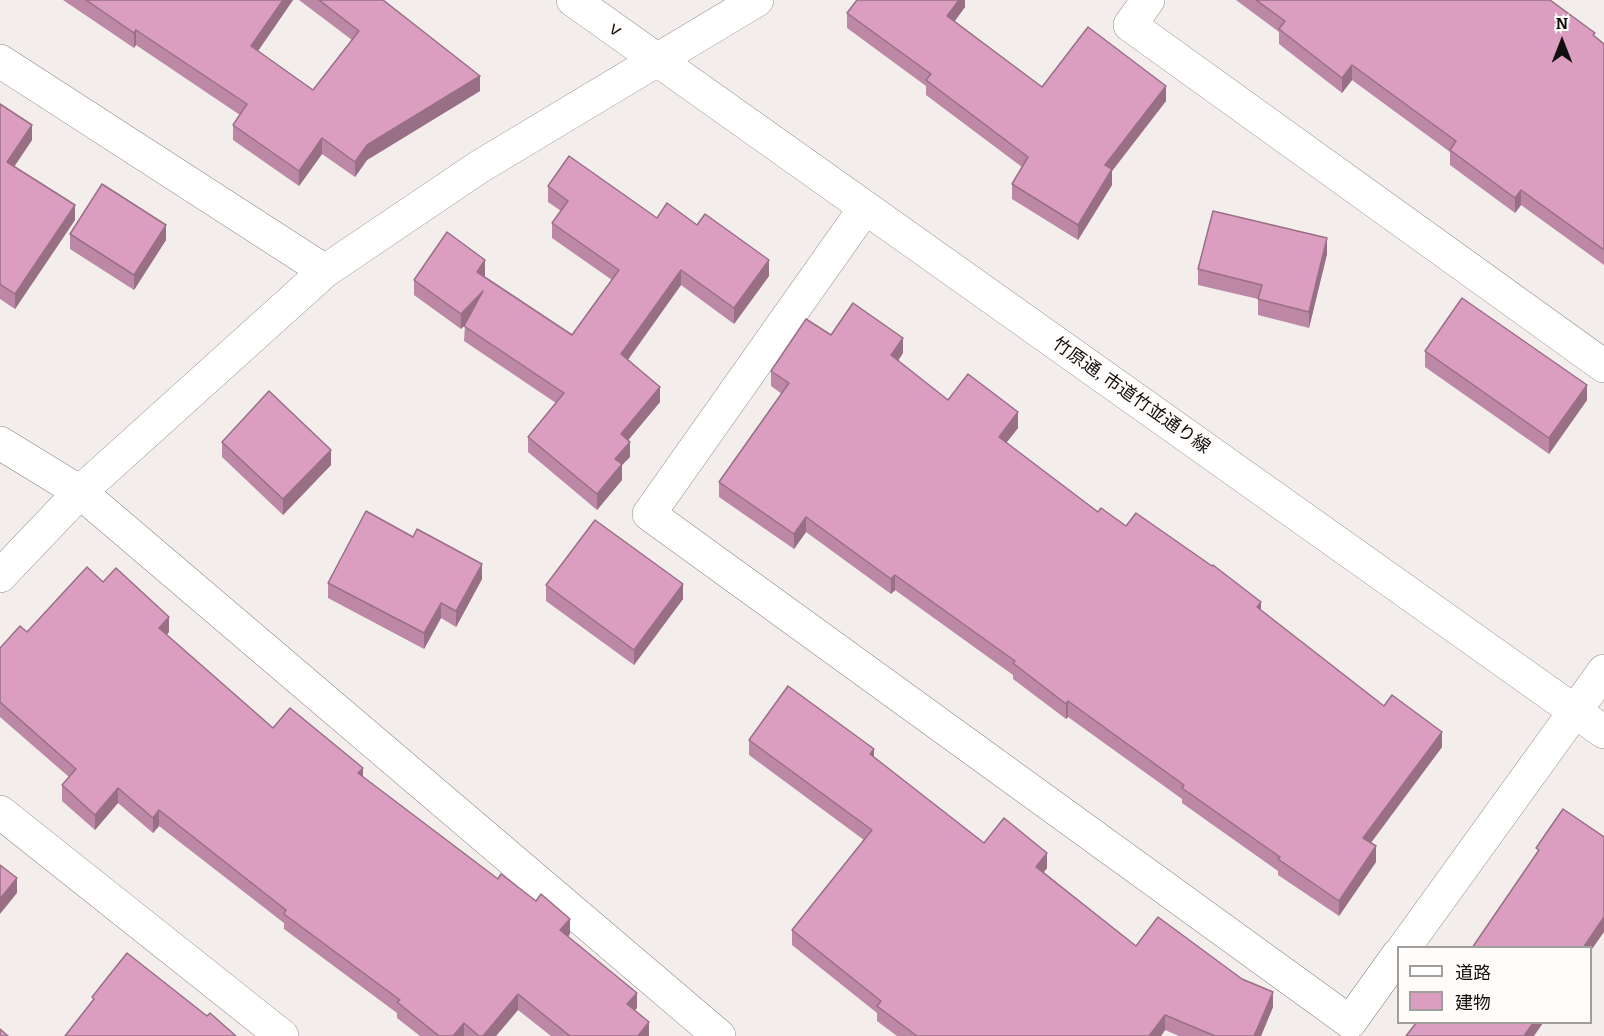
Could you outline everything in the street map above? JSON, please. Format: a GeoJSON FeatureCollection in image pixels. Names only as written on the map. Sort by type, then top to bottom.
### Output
{"type":"FeatureCollection","features":[{"type":"Feature","properties":{"kind":"street","name":"ｖ"},"geometry":{"type":"LineString","coordinates":[[573,0],[658,59]]}},
{"type":"Feature","properties":{"kind":"street"},"geometry":{"type":"LineString","coordinates":[[0,576],[80,492],[325,271],[479,168],[757,0]]}},
{"type":"Feature","properties":{"kind":"street"},"geometry":{"type":"LineString","coordinates":[[1148,0],[1130,25],[1604,366]]}},
{"type":"Feature","properties":{"kind":"street","name":"竹原通, 市道竹並通り線"},"geometry":{"type":"LineString","coordinates":[[658,59],[1604,732]]}},
{"type":"Feature","properties":{"kind":"street"},"geometry":{"type":"LineString","coordinates":[[0,61],[325,271]]}},
{"type":"Feature","properties":{"kind":"street"},"geometry":{"type":"LineString","coordinates":[[865,208],[650,514],[1346,1029],[1397,956]]}},
{"type":"Feature","properties":{"kind":"street"},"geometry":{"type":"LineString","coordinates":[[0,443],[80,492],[718,1036]]}},
{"type":"Feature","properties":{"kind":"street"},"geometry":{"type":"LineString","coordinates":[[1405,946],[1604,671]]}},
{"type":"Feature","properties":{"kind":"street"},"geometry":{"type":"LineString","coordinates":[[0,812],[282,1036]]}},
{"type":"Feature","properties":{"kind":"building"},"geometry":{"type":"Polygon","coordinates":[[[86,0],[283,0],[251,46],[313,90],[359,31],[319,0],[383,0],[480,76],[367,145],[355,162],[322,138],[299,171],[233,125],[247,104],[136,30],[134,33],[86,0]]]}},
{"type":"Feature","properties":{"kind":"building"},"geometry":{"type":"Polygon","coordinates":[[[857,0],[959,0],[947,16],[1042,87],[1088,27],[1166,86],[1105,165],[1112,169],[1078,225],[1012,184],[1028,157],[926,80],[931,74],[847,13],[857,0]]]}},
{"type":"Feature","properties":{"kind":"building"},"geometry":{"type":"Polygon","coordinates":[[[1256,0],[1550,0],[1595,33],[1593,35],[1604,44],[1604,250],[1521,190],[1515,198],[1450,150],[1456,141],[1352,65],[1342,78],[1279,29],[1285,21],[1256,0]]]}},
{"type":"Feature","properties":{"kind":"building"},"geometry":{"type":"Polygon","coordinates":[[[0,104],[32,125],[7,162],[75,205],[15,294],[0,284],[0,104]]]}},
{"type":"Feature","properties":{"kind":"building"},"geometry":{"type":"Polygon","coordinates":[[[569,156],[657,218],[667,203],[697,225],[705,214],[769,260],[734,308],[681,270],[621,354],[660,387],[621,434],[630,442],[615,459],[622,464],[597,494],[528,437],[564,393],[464,326],[483,291],[461,314],[414,280],[447,232],[485,260],[477,272],[572,335],[619,270],[552,223],[568,201],[548,186],[569,156]]]}},
{"type":"Feature","properties":{"kind":"building"},"geometry":{"type":"Polygon","coordinates":[[[102,184],[166,225],[134,275],[70,234],[102,184]]]}},
{"type":"Feature","properties":{"kind":"building"},"geometry":{"type":"Polygon","coordinates":[[[1213,211],[1327,238],[1309,312],[1258,299],[1262,285],[1198,269],[1213,211]]]}},
{"type":"Feature","properties":{"kind":"building"},"geometry":{"type":"Polygon","coordinates":[[[1462,298],[1587,385],[1549,438],[1425,351],[1462,298]]]}},
{"type":"Feature","properties":{"kind":"building"},"geometry":{"type":"Polygon","coordinates":[[[853,303],[903,338],[891,355],[948,400],[968,374],[1018,412],[999,437],[1098,512],[1101,508],[1126,526],[1136,513],[1213,565],[1261,602],[1257,607],[1384,706],[1392,695],[1442,732],[1363,838],[1376,846],[1339,901],[1278,859],[1280,857],[1182,788],[1184,785],[1068,701],[1066,704],[1013,663],[1015,661],[895,575],[891,579],[806,517],[794,534],[719,482],[789,383],[771,371],[806,319],[831,335],[853,303]]]}},
{"type":"Feature","properties":{"kind":"building"},"geometry":{"type":"Polygon","coordinates":[[[269,391],[331,450],[283,499],[222,442],[269,391]]]}},
{"type":"Feature","properties":{"kind":"building"},"geometry":{"type":"Polygon","coordinates":[[[366,511],[413,537],[417,529],[482,564],[456,611],[441,603],[424,633],[328,583],[366,511]]]}},
{"type":"Feature","properties":{"kind":"building"},"geometry":{"type":"Polygon","coordinates":[[[595,520],[683,584],[634,650],[546,585],[595,520]]]}},
{"type":"Feature","properties":{"kind":"building"},"geometry":{"type":"Polygon","coordinates":[[[87,567],[103,582],[116,568],[169,617],[159,628],[273,728],[290,708],[363,768],[358,773],[498,879],[501,874],[536,901],[541,894],[570,919],[560,930],[637,993],[627,1004],[649,1022],[638,1036],[570,1036],[518,994],[483,1036],[479,1036],[464,1023],[453,1036],[439,1036],[397,1002],[400,1000],[284,914],[286,910],[159,810],[153,818],[118,788],[95,815],[62,785],[76,769],[0,702],[0,648],[20,626],[27,632],[87,567]]]}},
{"type":"Feature","properties":{"kind":"building"},"geometry":{"type":"Polygon","coordinates":[[[788,686],[874,749],[870,754],[984,843],[1004,818],[1047,853],[1036,867],[1136,946],[1158,917],[1242,979],[1273,992],[1254,1036],[1215,1036],[1165,1015],[1149,1036],[917,1036],[877,1006],[881,1001],[792,930],[872,830],[749,740],[788,686]]]}},
{"type":"Feature","properties":{"kind":"building"},"geometry":{"type":"Polygon","coordinates":[[[1563,809],[1604,837],[1604,917],[1584,946],[1473,946],[1539,850],[1536,848],[1563,809]]]}},
{"type":"Feature","properties":{"kind":"building"},"geometry":{"type":"Polygon","coordinates":[[[0,865],[17,878],[0,899],[0,865]]]}},
{"type":"Feature","properties":{"kind":"building"},"geometry":{"type":"Polygon","coordinates":[[[127,953],[207,1016],[210,1013],[236,1036],[65,1036],[127,953]]]}},
{"type":"Feature","properties":{"kind":"building"},"geometry":{"type":"Polygon","coordinates":[[[1415,1024],[1532,1024],[1524,1036],[1406,1036],[1415,1024]]]}},
{"type":"Feature","properties":{"kind":"building"},"geometry":{"type":"Polygon","coordinates":[[[0,1029],[8,1036],[0,1036],[0,1029]]]}}]}
